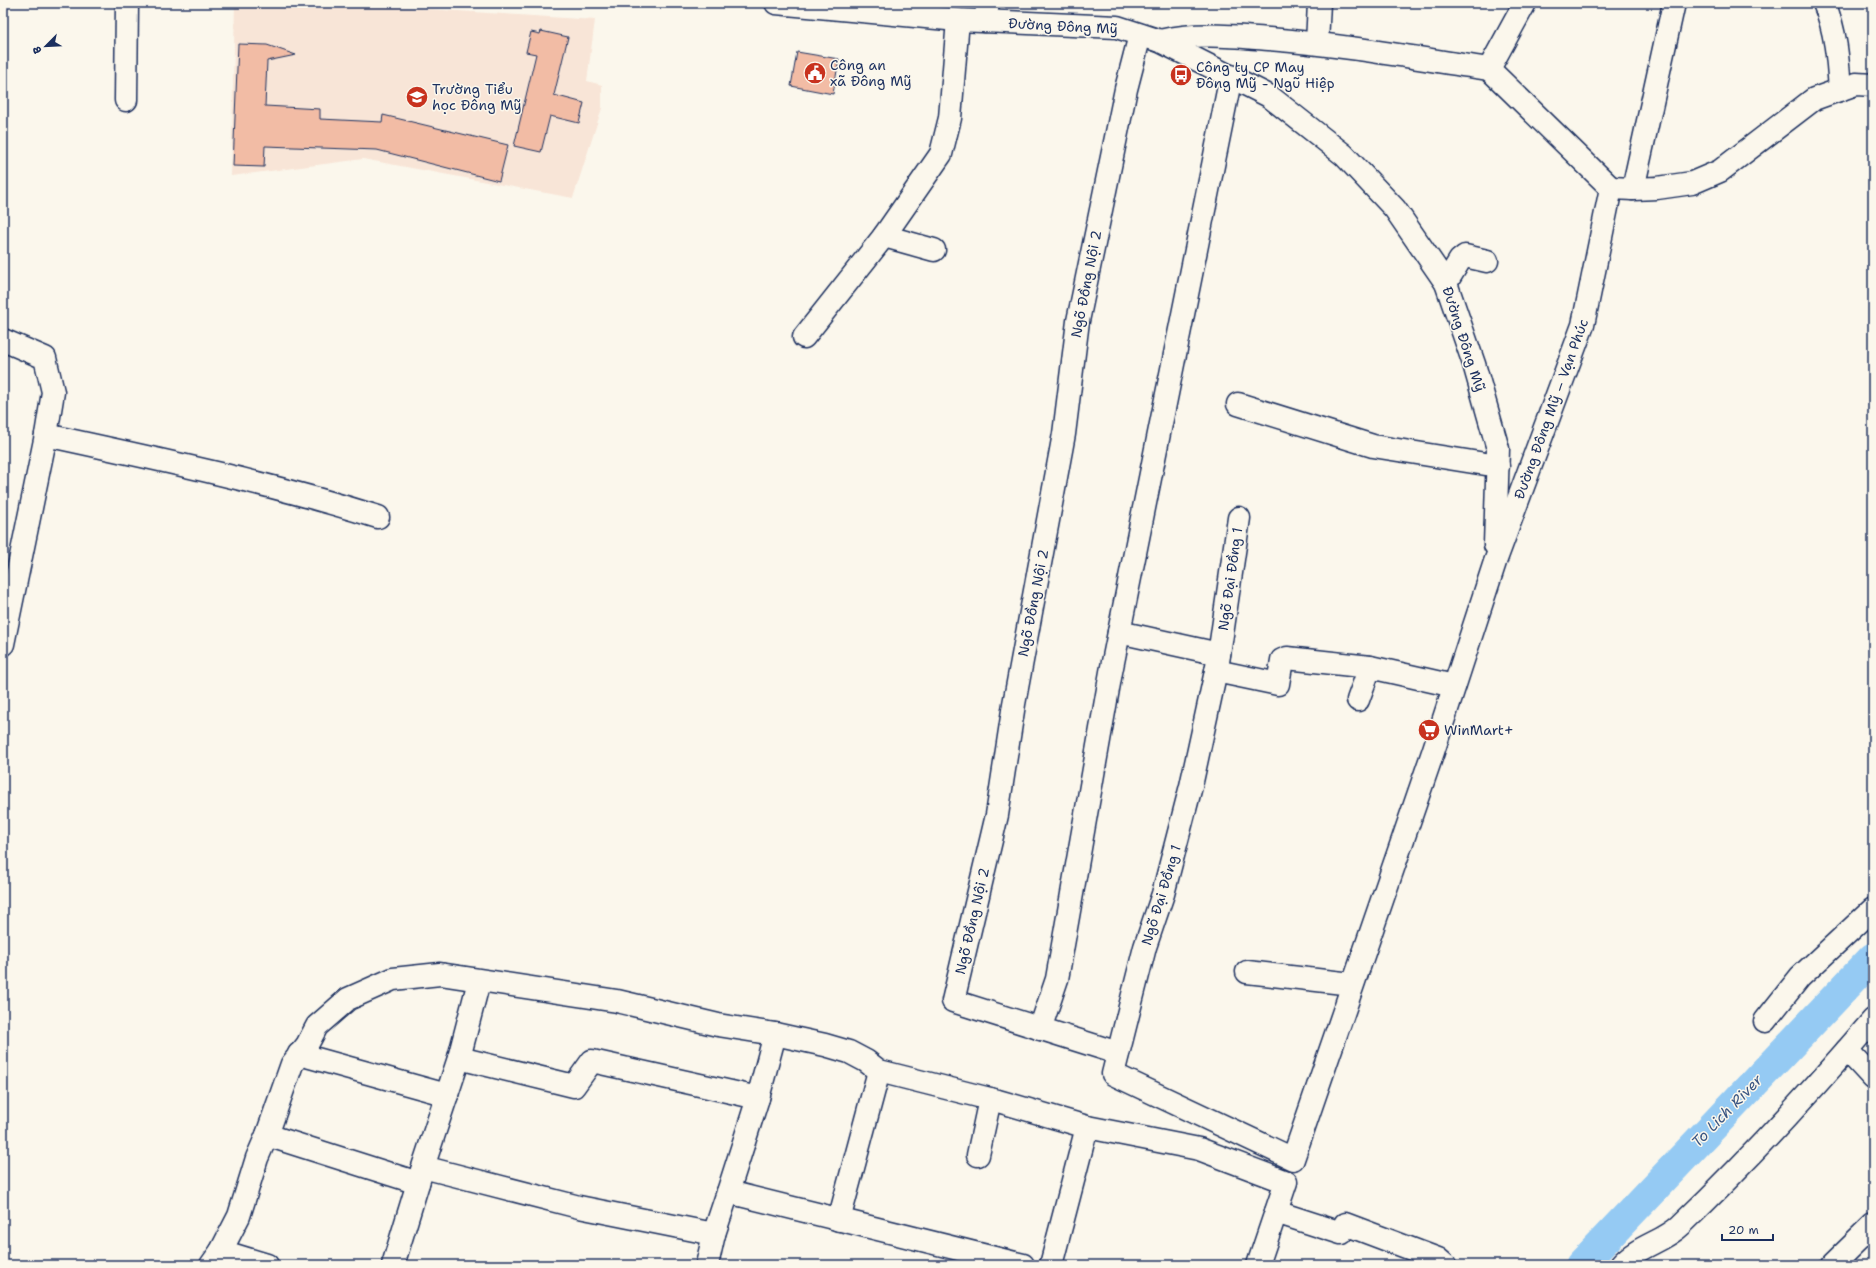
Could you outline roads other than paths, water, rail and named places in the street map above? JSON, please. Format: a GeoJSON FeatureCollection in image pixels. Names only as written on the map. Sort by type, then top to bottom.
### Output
{"type":"FeatureCollection","features":[{"type":"Feature","properties":{"kind":"street"},"geometry":{"type":"LineString","coordinates":[[126,100],[127,3]]}},
{"type":"Feature","properties":{"kind":"street","name":"Đường Đông Mỹ"},"geometry":{"type":"LineString","coordinates":[[776,3],[890,8],[958,20],[987,12],[1117,27],[1150,38],[1231,76],[1269,96],[1344,155],[1395,209],[1446,283],[1474,364],[1498,449],[1495,562]]}},
{"type":"Feature","properties":{"kind":"street"},"geometry":{"type":"LineString","coordinates":[[1317,43],[1319,3]]}},
{"type":"Feature","properties":{"kind":"street"},"geometry":{"type":"LineString","coordinates":[[1489,69],[1525,3]]}},
{"type":"Feature","properties":{"kind":"street"},"geometry":{"type":"LineString","coordinates":[[1633,190],[1674,3]]}},
{"type":"Feature","properties":{"kind":"street"},"geometry":{"type":"LineString","coordinates":[[1824,3],[1830,17],[1834,33],[1840,90]]}},
{"type":"Feature","properties":{"kind":"street"},"geometry":{"type":"LineString","coordinates":[[804,337],[884,236],[941,154],[950,118],[958,20]]}},
{"type":"Feature","properties":{"kind":"street"},"geometry":{"type":"LineString","coordinates":[[1150,38],[1207,34],[1317,43],[1489,69],[1611,188],[1633,190],[1692,183],[1720,171],[1814,99],[1856,84],[1873,86]]}},
{"type":"Feature","properties":{"kind":"street","name":"Ngõ Đồng Nội 2"},"geometry":{"type":"LineString","coordinates":[[1118,1053],[953,1001],[997,815],[1014,704],[1064,434],[1078,321],[1124,97],[1150,38]]}},
{"type":"Feature","properties":{"kind":"street"},"geometry":{"type":"LineString","coordinates":[[1040,1029],[1056,979],[1119,632],[1231,76]]}},
{"type":"Feature","properties":{"kind":"street","name":"Đường Đông Mỹ – Vạn Phúc"},"geometry":{"type":"LineString","coordinates":[[1495,562],[1583,325],[1611,188]]}},
{"type":"Feature","properties":{"kind":"street"},"geometry":{"type":"LineString","coordinates":[[884,236],[934,250]]}},
{"type":"Feature","properties":{"kind":"street"},"geometry":{"type":"LineString","coordinates":[[1446,283],[1460,260],[1466,256],[1487,261]]}},
{"type":"Feature","properties":{"kind":"street"},"geometry":{"type":"LineString","coordinates":[[3,340],[45,358],[53,392],[46,435],[7,604],[3,644]]}},
{"type":"Feature","properties":{"kind":"street"},"geometry":{"type":"LineString","coordinates":[[1238,404],[1373,446],[1498,466]]}},
{"type":"Feature","properties":{"kind":"street"},"geometry":{"type":"LineString","coordinates":[[46,435],[328,501],[378,517]]}},
{"type":"Feature","properties":{"kind":"street","name":"Ngõ Đại Đồng 1"},"geometry":{"type":"LineString","coordinates":[[1239,518],[1217,662],[1191,786],[1167,878],[1145,947],[1112,1074],[1293,1159],[1352,984]]}},
{"type":"Feature","properties":{"kind":"street"},"geometry":{"type":"LineString","coordinates":[[1247,972],[1352,984],[1495,562]]}},
{"type":"Feature","properties":{"kind":"street"},"geometry":{"type":"LineString","coordinates":[[1119,632],[1217,662],[1278,684],[1282,660],[1287,658],[1370,667],[1454,686]]}},
{"type":"Feature","properties":{"kind":"street"},"geometry":{"type":"LineString","coordinates":[[1358,700],[1370,667]]}},
{"type":"Feature","properties":{"kind":"street"},"geometry":{"type":"LineString","coordinates":[[1765,1021],[1800,977],[1873,909]]}},
{"type":"Feature","properties":{"kind":"street"},"geometry":{"type":"LineString","coordinates":[[267,1265],[216,1258],[243,1206],[257,1158],[267,1135],[292,1064],[307,1045],[317,1026],[348,999],[380,984],[407,976],[440,974],[617,1001],[718,1024],[775,1034],[849,1052],[866,1061],[879,1071],[990,1099],[1087,1127],[1199,1149],[1286,1182],[1258,1265]]}},
{"type":"Feature","properties":{"kind":"street"},"geometry":{"type":"LineString","coordinates":[[393,1265],[459,1058],[480,981]]}},
{"type":"Feature","properties":{"kind":"street"},"geometry":{"type":"LineString","coordinates":[[1621,1265],[1628,1257],[1677,1229],[1734,1173],[1804,1100],[1873,1020]]}},
{"type":"Feature","properties":{"kind":"street"},"geometry":{"type":"LineString","coordinates":[[707,1265],[714,1234],[758,1098],[775,1034]]}},
{"type":"Feature","properties":{"kind":"street"},"geometry":{"type":"LineString","coordinates":[[1847,1050],[1873,1078]]}},
{"type":"Feature","properties":{"kind":"street"},"geometry":{"type":"LineString","coordinates":[[299,1054],[447,1095]]}},
{"type":"Feature","properties":{"kind":"street"},"geometry":{"type":"LineString","coordinates":[[459,1058],[574,1086],[592,1061],[758,1098]]}},
{"type":"Feature","properties":{"kind":"street"},"geometry":{"type":"LineString","coordinates":[[839,1220],[879,1071]]}},
{"type":"Feature","properties":{"kind":"street"},"geometry":{"type":"LineString","coordinates":[[978,1155],[990,1099]]}},
{"type":"Feature","properties":{"kind":"street"},"geometry":{"type":"LineString","coordinates":[[1051,1265],[1087,1127]]}},
{"type":"Feature","properties":{"kind":"street"},"geometry":{"type":"LineString","coordinates":[[267,1135],[421,1175],[714,1234]]}},
{"type":"Feature","properties":{"kind":"street"},"geometry":{"type":"LineString","coordinates":[[728,1192],[1022,1265]]}},
{"type":"Feature","properties":{"kind":"street"},"geometry":{"type":"LineString","coordinates":[[1276,1212],[1341,1233],[1345,1224],[1438,1259],[1445,1265]]}},
{"type":"Feature","properties":{"kind":"street"},"geometry":{"type":"LineString","coordinates":[[1832,1265],[1873,1225]]}},
{"type":"Feature","properties":{"kind":"waterway","name":"To Lich River"},"geometry":{"type":"LineString","coordinates":[[1581,1265],[1873,958]]}},
{"type":"Feature","properties":{"kind":"place","name":"Công an xã Đông Mỹ"},"geometry":{"type":"Point","coordinates":[815,73]}},
{"type":"Feature","properties":{"kind":"place","name":"Công ty CP May Đông Mỹ - Ngũ Hiệp"},"geometry":{"type":"Point","coordinates":[1181,75]}},
{"type":"Feature","properties":{"kind":"place","name":"Trường Tiểu học Đông Mỹ"},"geometry":{"type":"Point","coordinates":[417,97]}},
{"type":"Feature","properties":{"kind":"place","name":"WinMart+"},"geometry":{"type":"Point","coordinates":[1429,730]}}]}
